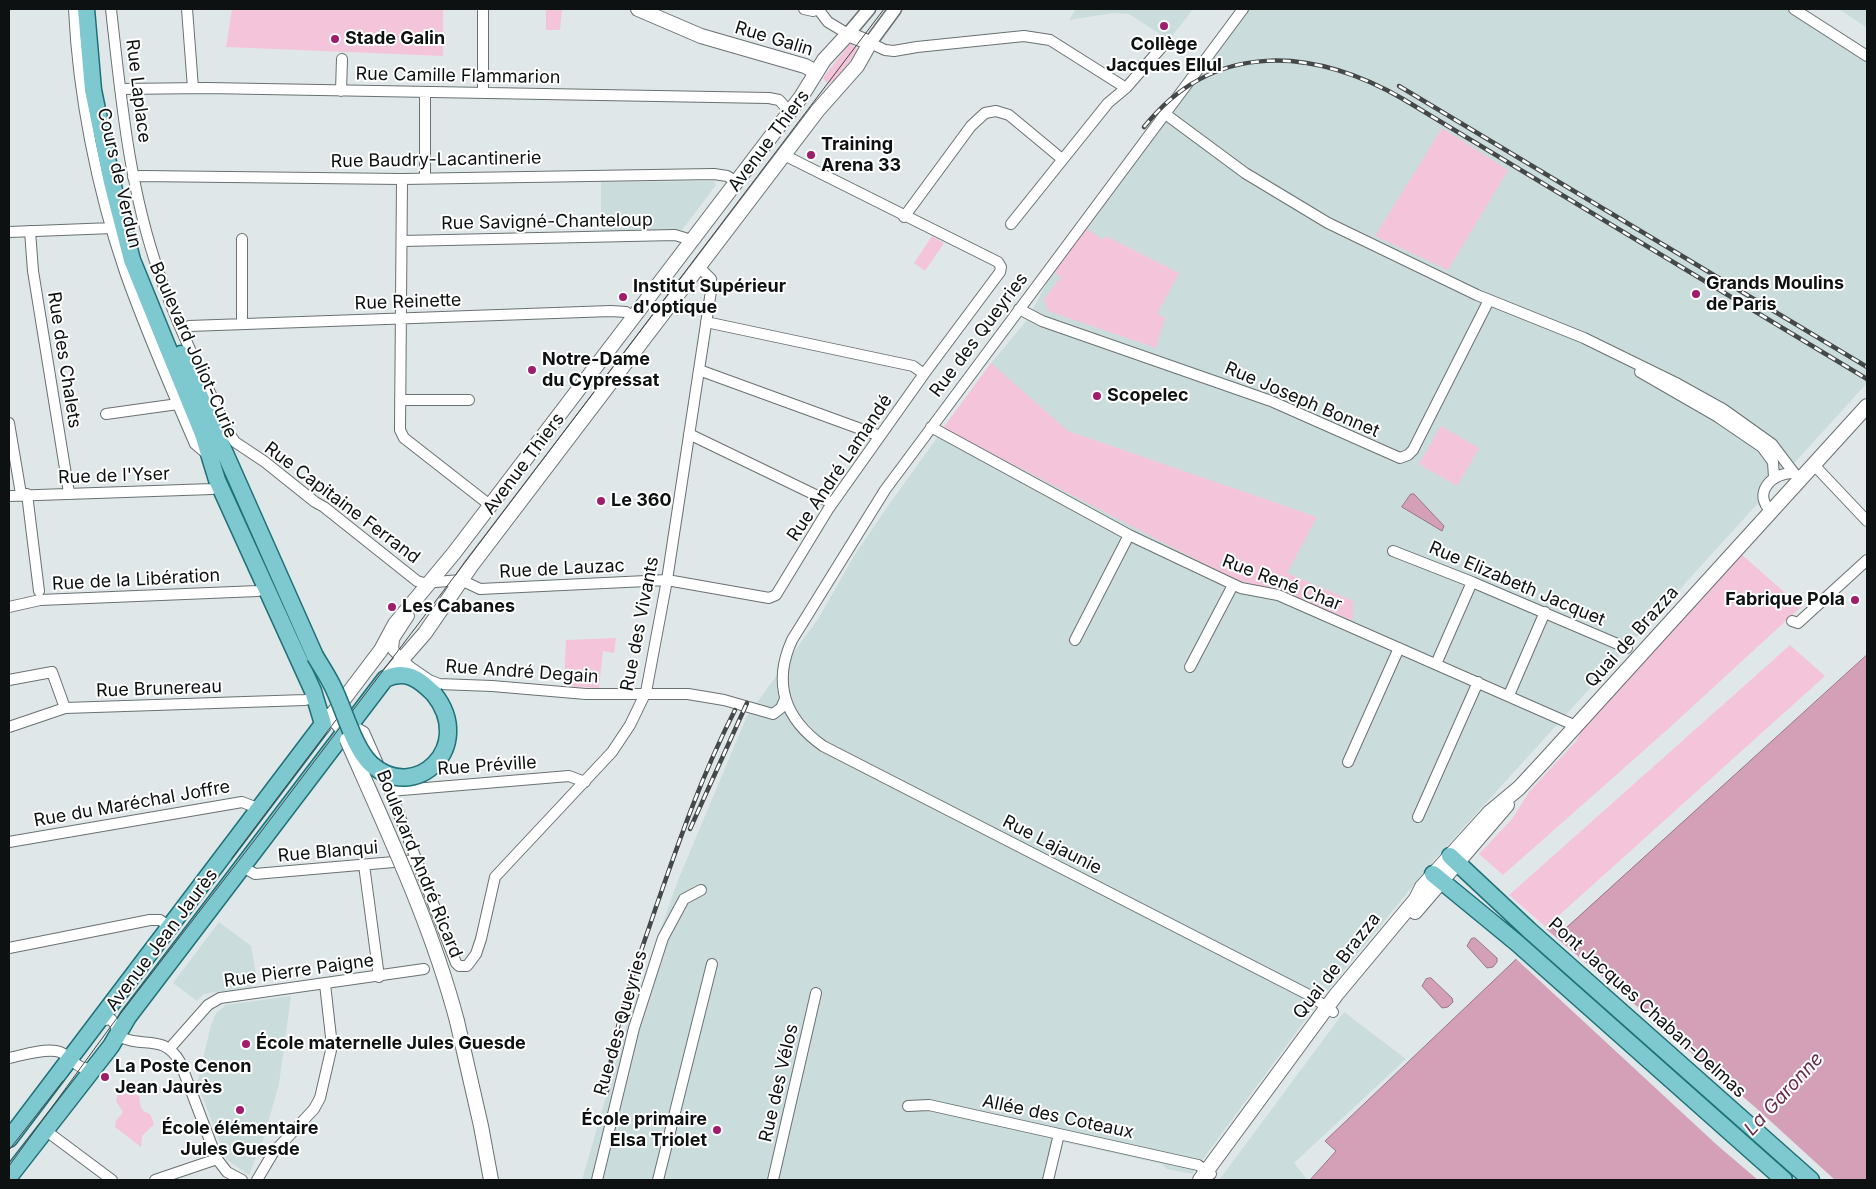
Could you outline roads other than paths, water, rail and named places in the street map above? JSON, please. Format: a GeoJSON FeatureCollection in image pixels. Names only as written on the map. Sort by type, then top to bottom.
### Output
{"type":"FeatureCollection","features":[{"type":"Feature","properties":{"kind":"main road"},"geometry":{"type":"LineString","coordinates":[[82,9],[86,58],[93,90]]}},
{"type":"Feature","properties":{"kind":"main road","name":"Boulevard Joliot-Curie"},"geometry":{"type":"LineString","coordinates":[[86,9],[93,90],[112,182],[132,260],[176,369],[308,659],[317,692]]}},
{"type":"Feature","properties":{"kind":"main road","name":"Boulevard Joliot-Curie"},"geometry":{"type":"LineString","coordinates":[[96,9],[106,106],[142,256],[230,486],[332,685],[365,758],[385,773],[404,777],[414,775],[430,768],[442,756],[449,737],[447,716],[424,681]]}},
{"type":"Feature","properties":{"kind":"main road","name":"Rue Galin"},"geometry":{"type":"LineString","coordinates":[[638,9],[702,36],[805,66],[818,76],[823,89],[835,90]]}},
{"type":"Feature","properties":{"kind":"main road","name":"Avenue Thiers"},"geometry":{"type":"LineString","coordinates":[[326,723],[381,650],[395,624],[435,582],[490,506],[809,87],[818,76],[860,39]]}},
{"type":"Feature","properties":{"kind":"main road","name":"Avenue Thiers"},"geometry":{"type":"LineString","coordinates":[[348,728],[385,679],[443,609],[461,580],[784,155],[835,90],[857,66],[860,39]]}},
{"type":"Feature","properties":{"kind":"main road"},"geometry":{"type":"LineString","coordinates":[[176,369],[209,455],[230,486],[265,588],[317,692],[322,721],[326,723]]}},
{"type":"Feature","properties":{"kind":"main road","name":"Quai de Brazza"},"geometry":{"type":"LineString","coordinates":[[1205,1174],[1327,1007],[1437,878],[1454,859],[1497,819],[1518,788],[1772,512],[1798,476],[1814,465],[1867,406]]}},
{"type":"Feature","properties":{"kind":"main road","name":"Boulevard André Ricard"},"geometry":{"type":"LineString","coordinates":[[316,656],[317,692],[414,890],[437,952],[457,1021],[480,1119],[490,1180]]}},
{"type":"Feature","properties":{"kind":"main road"},"geometry":{"type":"LineString","coordinates":[[385,679],[400,674],[424,681]]}},
{"type":"Feature","properties":{"kind":"main road","name":"Avenue Jean Jaurès"},"geometry":{"type":"LineString","coordinates":[[9,1139],[96,1021],[326,723]]}},
{"type":"Feature","properties":{"kind":"main road","name":"Avenue Jean Jaurès"},"geometry":{"type":"LineString","coordinates":[[9,1177],[94,1067],[128,1017],[348,728]]}},
{"type":"Feature","properties":{"kind":"main road","name":"Pont Jacques Chaban-Delmas"},"geometry":{"type":"LineString","coordinates":[[1454,859],[1529,930],[1811,1180]]}},
{"type":"Feature","properties":{"kind":"main road"},"geometry":{"type":"LineString","coordinates":[[1437,878],[1517,944],[1784,1180]]}},
{"type":"Feature","properties":{"kind":"street","name":"Cours de Verdun"},"geometry":{"type":"LineString","coordinates":[[74,9],[75,44],[90,133],[113,228],[138,308],[178,404],[196,444],[209,455]]}},
{"type":"Feature","properties":{"kind":"street","name":"Rue Laplace"},"geometry":{"type":"LineString","coordinates":[[111,9],[133,177],[159,273],[182,329],[229,433],[235,442]]}},
{"type":"Feature","properties":{"kind":"street"},"geometry":{"type":"LineString","coordinates":[[187,9],[193,88]]}},
{"type":"Feature","properties":{"kind":"street"},"geometry":{"type":"LineString","coordinates":[[483,9],[483,94]]}},
{"type":"Feature","properties":{"kind":"street"},"geometry":{"type":"LineString","coordinates":[[804,9],[813,11],[818,9],[828,22],[885,50],[894,51],[1024,36],[1041,37],[1050,40],[1126,88]]}},
{"type":"Feature","properties":{"kind":"street","name":"Avenue Thiers"},"geometry":{"type":"LineString","coordinates":[[860,39],[869,9]]}},
{"type":"Feature","properties":{"kind":"street","name":"Avenue Thiers"},"geometry":{"type":"LineString","coordinates":[[860,39],[895,9]]}},
{"type":"Feature","properties":{"kind":"street","name":"Rue des Queyries"},"geometry":{"type":"LineString","coordinates":[[785,699],[782,668],[786,653],[860,528],[931,427],[1164,113],[1244,9]]}},
{"type":"Feature","properties":{"kind":"street"},"geometry":{"type":"LineString","coordinates":[[1794,9],[1867,56]]}},
{"type":"Feature","properties":{"kind":"street"},"geometry":{"type":"LineString","coordinates":[[1011,224],[1056,171],[1062,159],[1108,104],[1126,88],[1167,40]]}},
{"type":"Feature","properties":{"kind":"street"},"geometry":{"type":"LineString","coordinates":[[341,91],[342,59]]}},
{"type":"Feature","properties":{"kind":"street","name":"Rue Camille Flammarion"},"geometry":{"type":"LineString","coordinates":[[120,89],[193,88],[774,99],[790,112]]}},
{"type":"Feature","properties":{"kind":"street"},"geometry":{"type":"LineString","coordinates":[[425,93],[425,178]]}},
{"type":"Feature","properties":{"kind":"street"},"geometry":{"type":"LineString","coordinates":[[784,155],[904,216],[976,121],[981,115],[989,112],[996,111],[1009,115],[1062,159]]}},
{"type":"Feature","properties":{"kind":"street"},"geometry":{"type":"LineString","coordinates":[[1164,113],[1245,173],[1328,224],[1489,300],[1584,338],[1678,384],[1723,410],[1772,444],[1798,476]]}},
{"type":"Feature","properties":{"kind":"street","name":"Rue Baudry-Lacantinerie"},"geometry":{"type":"LineString","coordinates":[[133,177],[402,179],[714,174],[726,176],[737,182]]}},
{"type":"Feature","properties":{"kind":"street"},"geometry":{"type":"LineString","coordinates":[[402,179],[400,430],[404,438],[490,506]]}},
{"type":"Feature","properties":{"kind":"street","name":"Rue André Lamandé"},"geometry":{"type":"LineString","coordinates":[[667,580],[772,598],[776,595],[832,503],[1000,272],[1001,267],[998,262],[904,216]]}},
{"type":"Feature","properties":{"kind":"street"},"geometry":{"type":"LineString","coordinates":[[9,232],[113,228]]}},
{"type":"Feature","properties":{"kind":"street","name":"Rue des Chalets"},"geometry":{"type":"LineString","coordinates":[[30,231],[33,271],[69,493]]}},
{"type":"Feature","properties":{"kind":"street","name":"Rue Savigné-Chanteloup"},"geometry":{"type":"LineString","coordinates":[[402,241],[675,235],[685,238],[690,243]]}},
{"type":"Feature","properties":{"kind":"street"},"geometry":{"type":"LineString","coordinates":[[242,239],[242,324]]}},
{"type":"Feature","properties":{"kind":"street","name":"Rue des Vivants"},"geometry":{"type":"LineString","coordinates":[[418,860],[456,963],[459,966],[467,966],[476,954],[495,877],[612,752],[630,724],[644,696],[667,580],[706,322],[711,279],[699,267]]}},
{"type":"Feature","properties":{"kind":"street","name":"Rue Joseph Bonnet"},"geometry":{"type":"LineString","coordinates":[[1019,309],[1042,321],[1271,401],[1400,458],[1408,455],[1413,450],[1489,300]]}},
{"type":"Feature","properties":{"kind":"street","name":"Rue Reinette"},"geometry":{"type":"LineString","coordinates":[[182,329],[189,326],[611,311],[626,312],[634,317]]}},
{"type":"Feature","properties":{"kind":"street"},"geometry":{"type":"LineString","coordinates":[[706,322],[913,366],[924,374]]}},
{"type":"Feature","properties":{"kind":"street"},"geometry":{"type":"LineString","coordinates":[[1584,338],[1718,417],[1754,441],[1769,455],[1773,462],[1774,477],[1767,485],[1764,494],[1765,505],[1772,512]]}},
{"type":"Feature","properties":{"kind":"street"},"geometry":{"type":"LineString","coordinates":[[698,370],[880,436]]}},
{"type":"Feature","properties":{"kind":"street"},"geometry":{"type":"LineString","coordinates":[[400,400],[470,400]]}},
{"type":"Feature","properties":{"kind":"street"},"geometry":{"type":"LineString","coordinates":[[106,414],[178,404]]}},
{"type":"Feature","properties":{"kind":"street"},"geometry":{"type":"LineString","coordinates":[[9,423],[24,494],[39,591]]}},
{"type":"Feature","properties":{"kind":"street","name":"Rue René Char"},"geometry":{"type":"LineString","coordinates":[[931,427],[1129,535],[1233,585],[1278,595],[1576,726]]}},
{"type":"Feature","properties":{"kind":"street"},"geometry":{"type":"LineString","coordinates":[[689,434],[832,503]]}},
{"type":"Feature","properties":{"kind":"street","name":"Rue Capitaine Ferrand"},"geometry":{"type":"LineString","coordinates":[[235,442],[265,462],[324,507],[417,581],[435,582]]}},
{"type":"Feature","properties":{"kind":"street"},"geometry":{"type":"LineString","coordinates":[[1814,465],[1867,521]]}},
{"type":"Feature","properties":{"kind":"street"},"geometry":{"type":"LineString","coordinates":[[1774,477],[1798,476]]}},
{"type":"Feature","properties":{"kind":"street","name":"Rue de l'Yser"},"geometry":{"type":"LineString","coordinates":[[9,496],[212,489],[230,486]]}},
{"type":"Feature","properties":{"kind":"street"},"geometry":{"type":"LineString","coordinates":[[1075,640],[1129,535]]}},
{"type":"Feature","properties":{"kind":"street","name":"Rue Elizabeth Jacquet"},"geometry":{"type":"LineString","coordinates":[[1393,551],[1545,612],[1627,648]]}},
{"type":"Feature","properties":{"kind":"street"},"geometry":{"type":"LineString","coordinates":[[1792,621],[1798,623],[1867,560]]}},
{"type":"Feature","properties":{"kind":"street"},"geometry":{"type":"LineString","coordinates":[[435,582],[446,589],[445,595],[405,655],[393,650],[394,639],[435,582],[461,580]]}},
{"type":"Feature","properties":{"kind":"street","name":"Rue de Lauzac"},"geometry":{"type":"LineString","coordinates":[[461,580],[480,589],[667,580]]}},
{"type":"Feature","properties":{"kind":"street"},"geometry":{"type":"LineString","coordinates":[[1436,664],[1472,582]]}},
{"type":"Feature","properties":{"kind":"street"},"geometry":{"type":"LineString","coordinates":[[1190,667],[1233,585]]}},
{"type":"Feature","properties":{"kind":"street","name":"Rue de la Libération"},"geometry":{"type":"LineString","coordinates":[[9,607],[40,600],[258,590],[265,588]]}},
{"type":"Feature","properties":{"kind":"street"},"geometry":{"type":"LineString","coordinates":[[1509,696],[1545,612]]}},
{"type":"Feature","properties":{"kind":"street"},"geometry":{"type":"LineString","coordinates":[[1348,762],[1399,648]]}},
{"type":"Feature","properties":{"kind":"street","name":"Rue André Degain"},"geometry":{"type":"LineString","coordinates":[[405,655],[424,681],[439,684],[492,686],[586,694],[644,696],[688,694],[707,696],[773,714],[781,708],[785,699]]}},
{"type":"Feature","properties":{"kind":"street"},"geometry":{"type":"LineString","coordinates":[[9,680],[52,672],[66,708]]}},
{"type":"Feature","properties":{"kind":"street"},"geometry":{"type":"LineString","coordinates":[[1418,817],[1478,682]]}},
{"type":"Feature","properties":{"kind":"street","name":"Rue Brunereau"},"geometry":{"type":"LineString","coordinates":[[9,727],[66,708],[305,700],[317,692]]}},
{"type":"Feature","properties":{"kind":"street","name":"Rue Lajaunie"},"geometry":{"type":"LineString","coordinates":[[785,699],[802,729],[823,746],[1327,1007]]}},
{"type":"Feature","properties":{"kind":"street"},"geometry":{"type":"LineString","coordinates":[[326,723],[339,728],[357,728],[364,732],[418,860]]}},
{"type":"Feature","properties":{"kind":"street","name":"Rue Préville"},"geometry":{"type":"LineString","coordinates":[[390,791],[569,776],[585,782]]}},
{"type":"Feature","properties":{"kind":"street","name":"Rue du Maréchal Joffre"},"geometry":{"type":"LineString","coordinates":[[9,842],[242,802],[260,810]]}},
{"type":"Feature","properties":{"kind":"street","name":"Rue Blanqui"},"geometry":{"type":"LineString","coordinates":[[242,867],[255,874],[418,860]]}},
{"type":"Feature","properties":{"kind":"street"},"geometry":{"type":"LineString","coordinates":[[364,866],[379,977]]}},
{"type":"Feature","properties":{"kind":"street","name":"Rue des Queyries"},"geometry":{"type":"LineString","coordinates":[[597,1180],[634,1028],[663,938],[684,899],[701,890]]}},
{"type":"Feature","properties":{"kind":"street"},"geometry":{"type":"LineString","coordinates":[[9,948],[150,920],[160,920],[170,927]]}},
{"type":"Feature","properties":{"kind":"street"},"geometry":{"type":"LineString","coordinates":[[658,1180],[712,964]]}},
{"type":"Feature","properties":{"kind":"street","name":"Rue Pierre Paigne"},"geometry":{"type":"LineString","coordinates":[[170,1048],[208,1005],[216,1000],[424,969]]}},
{"type":"Feature","properties":{"kind":"street"},"geometry":{"type":"LineString","coordinates":[[257,1180],[273,1153],[314,1109],[320,1098],[332,1046],[325,984]]}},
{"type":"Feature","properties":{"kind":"street","name":"Rue des Vélos"},"geometry":{"type":"LineString","coordinates":[[774,1180],[816,993]]}},
{"type":"Feature","properties":{"kind":"street"},"geometry":{"type":"LineString","coordinates":[[96,1021],[110,1019],[116,1026],[117,1035],[128,1041],[155,1042],[170,1048],[180,1062],[217,1159],[227,1172],[242,1180]]}},
{"type":"Feature","properties":{"kind":"street"},"geometry":{"type":"LineString","coordinates":[[9,1058],[54,1050],[69,1058],[83,1069],[94,1067]]}},
{"type":"Feature","properties":{"kind":"street","name":"Allée des Coteaux"},"geometry":{"type":"LineString","coordinates":[[908,1106],[929,1105],[1059,1134],[1205,1174]]}},
{"type":"Feature","properties":{"kind":"street"},"geometry":{"type":"LineString","coordinates":[[45,1130],[112,1180]]}},
{"type":"Feature","properties":{"kind":"street"},"geometry":{"type":"LineString","coordinates":[[1048,1180],[1059,1134]]}},
{"type":"Feature","properties":{"kind":"street"},"geometry":{"type":"LineString","coordinates":[[155,1180],[168,1178],[217,1159]]}},
{"type":"Feature","properties":{"kind":"water"},"geometry":{"type":"Polygon","coordinates":[[[1411,494],[1414,494],[1444,526],[1442,531],[1402,507],[1411,494]]]}},
{"type":"Feature","properties":{"kind":"water","name":"La Garonne"},"geometry":{"type":"Polygon","coordinates":[[[1867,655],[1867,1180],[1310,1180],[1336,1151],[1325,1141],[1551,926],[1559,934],[1867,655]]]}},
{"type":"Feature","properties":{"kind":"water"},"geometry":{"type":"Polygon","coordinates":[[[1475,938],[1497,958],[1497,962],[1493,967],[1487,968],[1467,946],[1471,939],[1475,938]]]}},
{"type":"Feature","properties":{"kind":"water"},"geometry":{"type":"Polygon","coordinates":[[[1431,978],[1452,998],[1453,1002],[1448,1007],[1442,1008],[1422,986],[1426,979],[1431,978]]]}},
{"type":"Feature","properties":{"kind":"tram line"},"geometry":{"type":"LineString","coordinates":[[9,1166],[114,1022],[257,837],[884,9]]}},
{"type":"Feature","properties":{"kind":"tram line"},"geometry":{"type":"LineString","coordinates":[[232,858],[339,716]]}},
{"type":"Feature","properties":{"kind":"tram line"},"geometry":{"type":"LineString","coordinates":[[9,1150],[63,1081]]}},
{"type":"Feature","properties":{"kind":"railway"},"geometry":{"type":"LineString","coordinates":[[1144,127],[1172,98],[1201,78],[1233,66],[1266,61],[1300,62],[1335,69],[1369,82],[1403,99],[1867,379]]}},
{"type":"Feature","properties":{"kind":"railway"},"geometry":{"type":"LineString","coordinates":[[1399,86],[1867,367]]}},
{"type":"Feature","properties":{"kind":"railway"},"geometry":{"type":"LineString","coordinates":[[690,829],[747,703]]}},
{"type":"Feature","properties":{"kind":"railway"},"geometry":{"type":"LineString","coordinates":[[607,1091],[619,1021],[641,952],[692,807],[712,758],[735,710]]}},
{"type":"Feature","properties":{"kind":"place","name":"Collège Jacques Ellul"},"geometry":{"type":"Point","coordinates":[1164,26]}},
{"type":"Feature","properties":{"kind":"place","name":"Stade Galin"},"geometry":{"type":"Point","coordinates":[335,39]}},
{"type":"Feature","properties":{"kind":"place","name":"Training Arena 33"},"geometry":{"type":"Point","coordinates":[811,155]}},
{"type":"Feature","properties":{"kind":"place","name":"Grands Moulins de Paris"},"geometry":{"type":"Point","coordinates":[1696,294]}},
{"type":"Feature","properties":{"kind":"place","name":"Institut Supérieur d'optique"},"geometry":{"type":"Point","coordinates":[623,297]}},
{"type":"Feature","properties":{"kind":"place","name":"Notre-Dame du Cypressat"},"geometry":{"type":"Point","coordinates":[532,370]}},
{"type":"Feature","properties":{"kind":"place","name":"Scopelec"},"geometry":{"type":"Point","coordinates":[1097,396]}},
{"type":"Feature","properties":{"kind":"place","name":"Le 360"},"geometry":{"type":"Point","coordinates":[601,501]}},
{"type":"Feature","properties":{"kind":"place","name":"Fabrique Pola"},"geometry":{"type":"Point","coordinates":[1855,600]}},
{"type":"Feature","properties":{"kind":"place","name":"Les Cabanes"},"geometry":{"type":"Point","coordinates":[392,607]}},
{"type":"Feature","properties":{"kind":"place","name":"École maternelle Jules Guesde"},"geometry":{"type":"Point","coordinates":[246,1044]}},
{"type":"Feature","properties":{"kind":"place","name":"La Poste Cenon Jean Jaurès"},"geometry":{"type":"Point","coordinates":[105,1077]}},
{"type":"Feature","properties":{"kind":"place","name":"École élémentaire Jules Guesde"},"geometry":{"type":"Point","coordinates":[240,1110]}},
{"type":"Feature","properties":{"kind":"place","name":"École primaire Elsa Triolet"},"geometry":{"type":"Point","coordinates":[717,1130]}}]}
